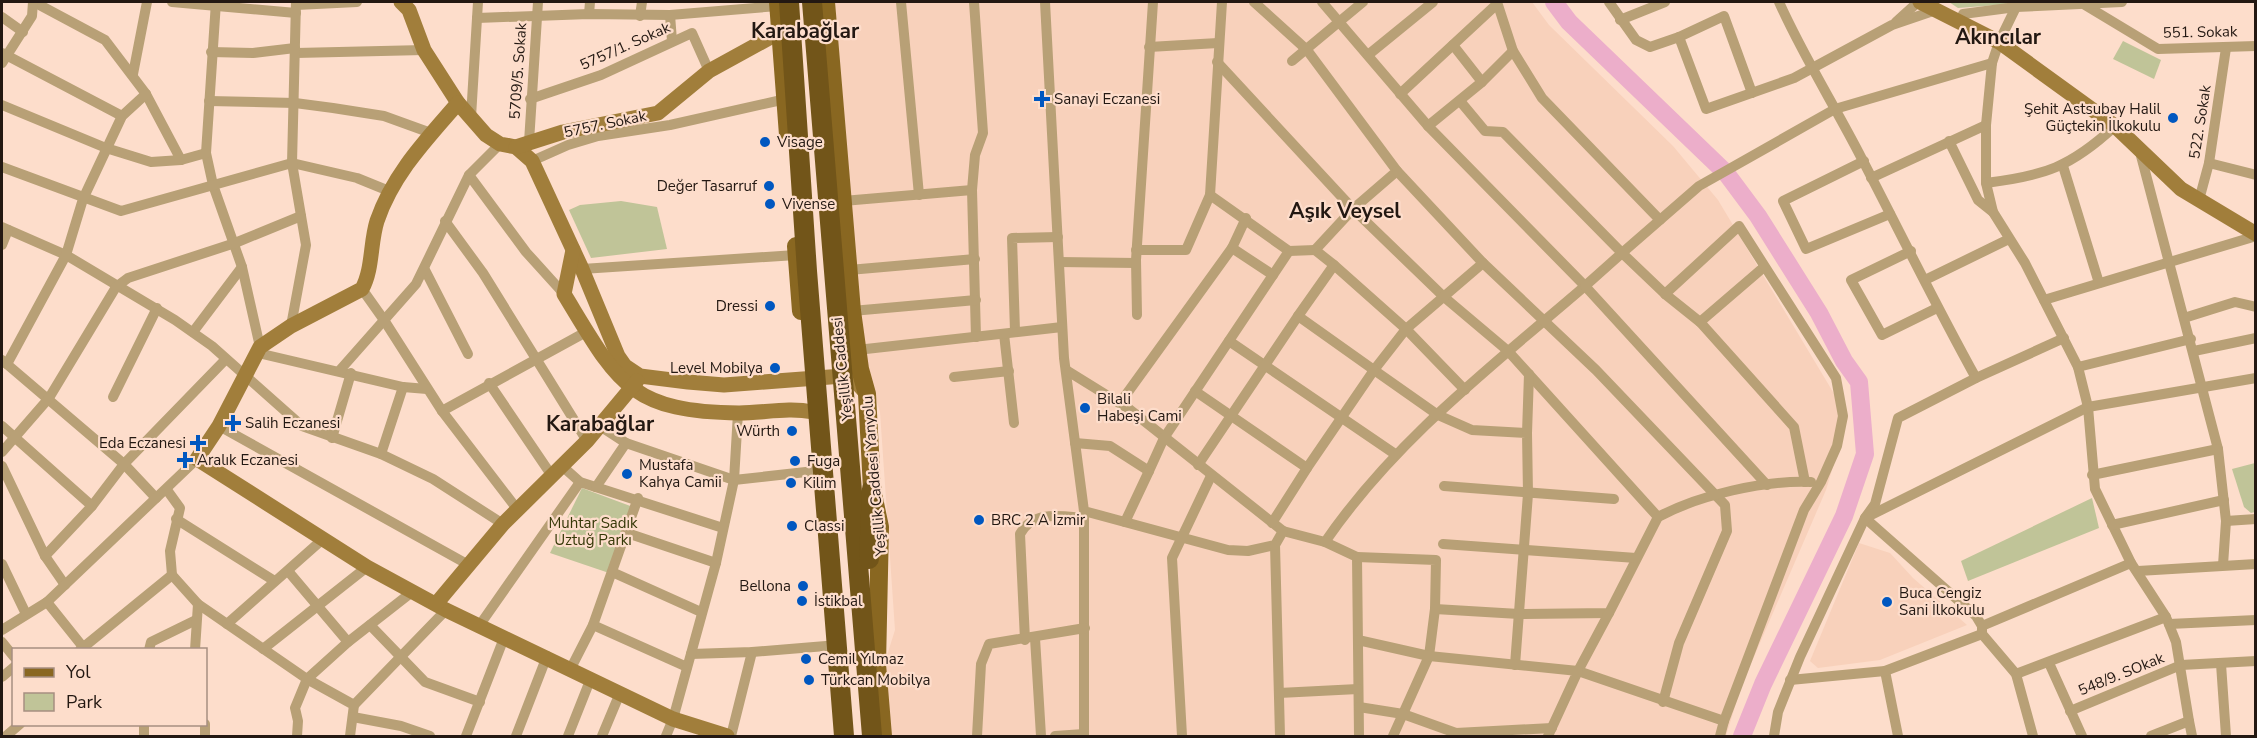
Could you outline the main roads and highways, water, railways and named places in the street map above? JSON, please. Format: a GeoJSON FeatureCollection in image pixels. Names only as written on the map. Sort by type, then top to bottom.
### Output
{"type":"FeatureCollection","features":[{"type":"Feature","properties":{"kind":"highway","name":"Yeşillik Caddesi"},"geometry":{"type":"LineString","coordinates":[[812,2],[849,350],[843,376],[872,736]]}},
{"type":"Feature","properties":{"kind":"highway","name":"Yeşillik Caddesi"},"geometry":{"type":"LineString","coordinates":[[782,3],[809,343],[816,418],[824,470],[844,736]]}},
{"type":"Feature","properties":{"kind":"highway"},"geometry":{"type":"LineString","coordinates":[[809,343],[823,353],[849,350]]}},
{"type":"Feature","properties":{"kind":"highway"},"geometry":{"type":"LineString","coordinates":[[862,606],[868,587],[872,489]]}},
{"type":"Feature","properties":{"kind":"main road","name":"Yeşillik Caddesi Yanyolu"},"geometry":{"type":"LineString","coordinates":[[826,2],[852,311],[849,350],[867,394],[872,489],[880,527],[877,664],[883,736]]}},
{"type":"Feature","properties":{"kind":"main road"},"geometry":{"type":"LineString","coordinates":[[1919,2],[1939,6],[1963,15],[2001,38],[2047,70],[2063,87],[2115,126],[2181,189],[2256,235]]}},
{"type":"Feature","properties":{"kind":"main road"},"geometry":{"type":"LineString","coordinates":[[782,3],[780,32],[796,255],[809,343]]}},
{"type":"Feature","properties":{"kind":"main road"},"geometry":{"type":"LineString","coordinates":[[406,4],[424,50],[458,103],[486,135],[515,144],[532,161],[582,268],[618,356],[625,366],[640,376],[724,385],[843,376],[857,383],[867,394]]}},
{"type":"Feature","properties":{"kind":"main road"},"geometry":{"type":"LineString","coordinates":[[1939,6],[2001,38]]}},
{"type":"Feature","properties":{"kind":"main road","name":"5757. Sokak"},"geometry":{"type":"LineString","coordinates":[[515,144],[565,138],[658,112],[709,70],[780,32]]}},
{"type":"Feature","properties":{"kind":"main road"},"geometry":{"type":"LineString","coordinates":[[458,103],[408,160],[389,191],[373,234],[367,279],[362,289],[291,326],[259,350],[219,426],[197,459],[367,567],[412,592],[701,732],[729,736]]}},
{"type":"Feature","properties":{"kind":"main road"},"geometry":{"type":"LineString","coordinates":[[573,250],[564,294],[606,364],[631,390],[642,397],[673,407],[738,413],[795,408],[816,418]]}},
{"type":"Feature","properties":{"kind":"main road"},"geometry":{"type":"LineString","coordinates":[[441,607],[467,564],[516,509],[587,441],[631,390],[640,376]]}},
{"type":"Feature","properties":{"kind":"waterway"},"geometry":{"type":"LineString","coordinates":[[1554,2],[1569,22],[1726,173],[1758,216],[1819,313],[1844,361],[1859,382],[1865,454],[1844,516],[1763,684],[1742,736]]}},
{"type":"Feature","properties":{"kind":"place","name":"Sanayi Eczanesi"},"geometry":{"type":"Point","coordinates":[1042,99]}},
{"type":"Feature","properties":{"kind":"place","name":"Şehit Astsubay Halil Güçtekin İlkokulu"},"geometry":{"type":"Point","coordinates":[2173,118]}},
{"type":"Feature","properties":{"kind":"place","name":"Visage"},"geometry":{"type":"Point","coordinates":[765,142]}},
{"type":"Feature","properties":{"kind":"place","name":"Değer Tasarruf"},"geometry":{"type":"Point","coordinates":[769,186]}},
{"type":"Feature","properties":{"kind":"place","name":"Vivense"},"geometry":{"type":"Point","coordinates":[770,204]}},
{"type":"Feature","properties":{"kind":"place","name":"Dressi"},"geometry":{"type":"Point","coordinates":[770,306]}},
{"type":"Feature","properties":{"kind":"place","name":"Level Mobilya"},"geometry":{"type":"Point","coordinates":[775,368]}},
{"type":"Feature","properties":{"kind":"place","name":"Bilali Habeşi Cami"},"geometry":{"type":"Point","coordinates":[1085,408]}},
{"type":"Feature","properties":{"kind":"place","name":"Salih Eczanesi"},"geometry":{"type":"Point","coordinates":[233,423]}},
{"type":"Feature","properties":{"kind":"place","name":"Würth"},"geometry":{"type":"Point","coordinates":[792,431]}},
{"type":"Feature","properties":{"kind":"place","name":"Eda Eczanesi"},"geometry":{"type":"Point","coordinates":[198,443]}},
{"type":"Feature","properties":{"kind":"place","name":"Aralık Eczanesi"},"geometry":{"type":"Point","coordinates":[185,460]}},
{"type":"Feature","properties":{"kind":"place","name":"Fuga"},"geometry":{"type":"Point","coordinates":[795,461]}},
{"type":"Feature","properties":{"kind":"place","name":"Mustafa Kahya Camii"},"geometry":{"type":"Point","coordinates":[627,474]}},
{"type":"Feature","properties":{"kind":"place","name":"Kilim"},"geometry":{"type":"Point","coordinates":[791,483]}},
{"type":"Feature","properties":{"kind":"place","name":"BRC 2 A İzmir"},"geometry":{"type":"Point","coordinates":[979,520]}},
{"type":"Feature","properties":{"kind":"place","name":"Classi"},"geometry":{"type":"Point","coordinates":[792,526]}},
{"type":"Feature","properties":{"kind":"place","name":"Bellona"},"geometry":{"type":"Point","coordinates":[803,586]}},
{"type":"Feature","properties":{"kind":"place","name":"İstikbal"},"geometry":{"type":"Point","coordinates":[802,601]}},
{"type":"Feature","properties":{"kind":"place","name":"Buca Cengiz Sani İlkokulu"},"geometry":{"type":"Point","coordinates":[1887,602]}},
{"type":"Feature","properties":{"kind":"place","name":"Cemil Yılmaz"},"geometry":{"type":"Point","coordinates":[806,659]}},
{"type":"Feature","properties":{"kind":"place","name":"Türkcan Mobilya"},"geometry":{"type":"Point","coordinates":[809,680]}},
{"type":"Feature","properties":{"kind":"district","name":"Karabağlar"},"geometry":{"type":"Point","coordinates":[805,31]}},
{"type":"Feature","properties":{"kind":"district","name":"Akıncılar"},"geometry":{"type":"Point","coordinates":[1998,37]}},
{"type":"Feature","properties":{"kind":"district","name":"Aşık Veysel"},"geometry":{"type":"Point","coordinates":[1345,211]}},
{"type":"Feature","properties":{"kind":"district","name":"Karabağlar"},"geometry":{"type":"Point","coordinates":[600,424]}},
{"type":"Feature","properties":{"kind":"park label","name":"Muhtar Sadık Uztuğ Parkı"},"geometry":{"type":"Point","coordinates":[593,532]}}]}
